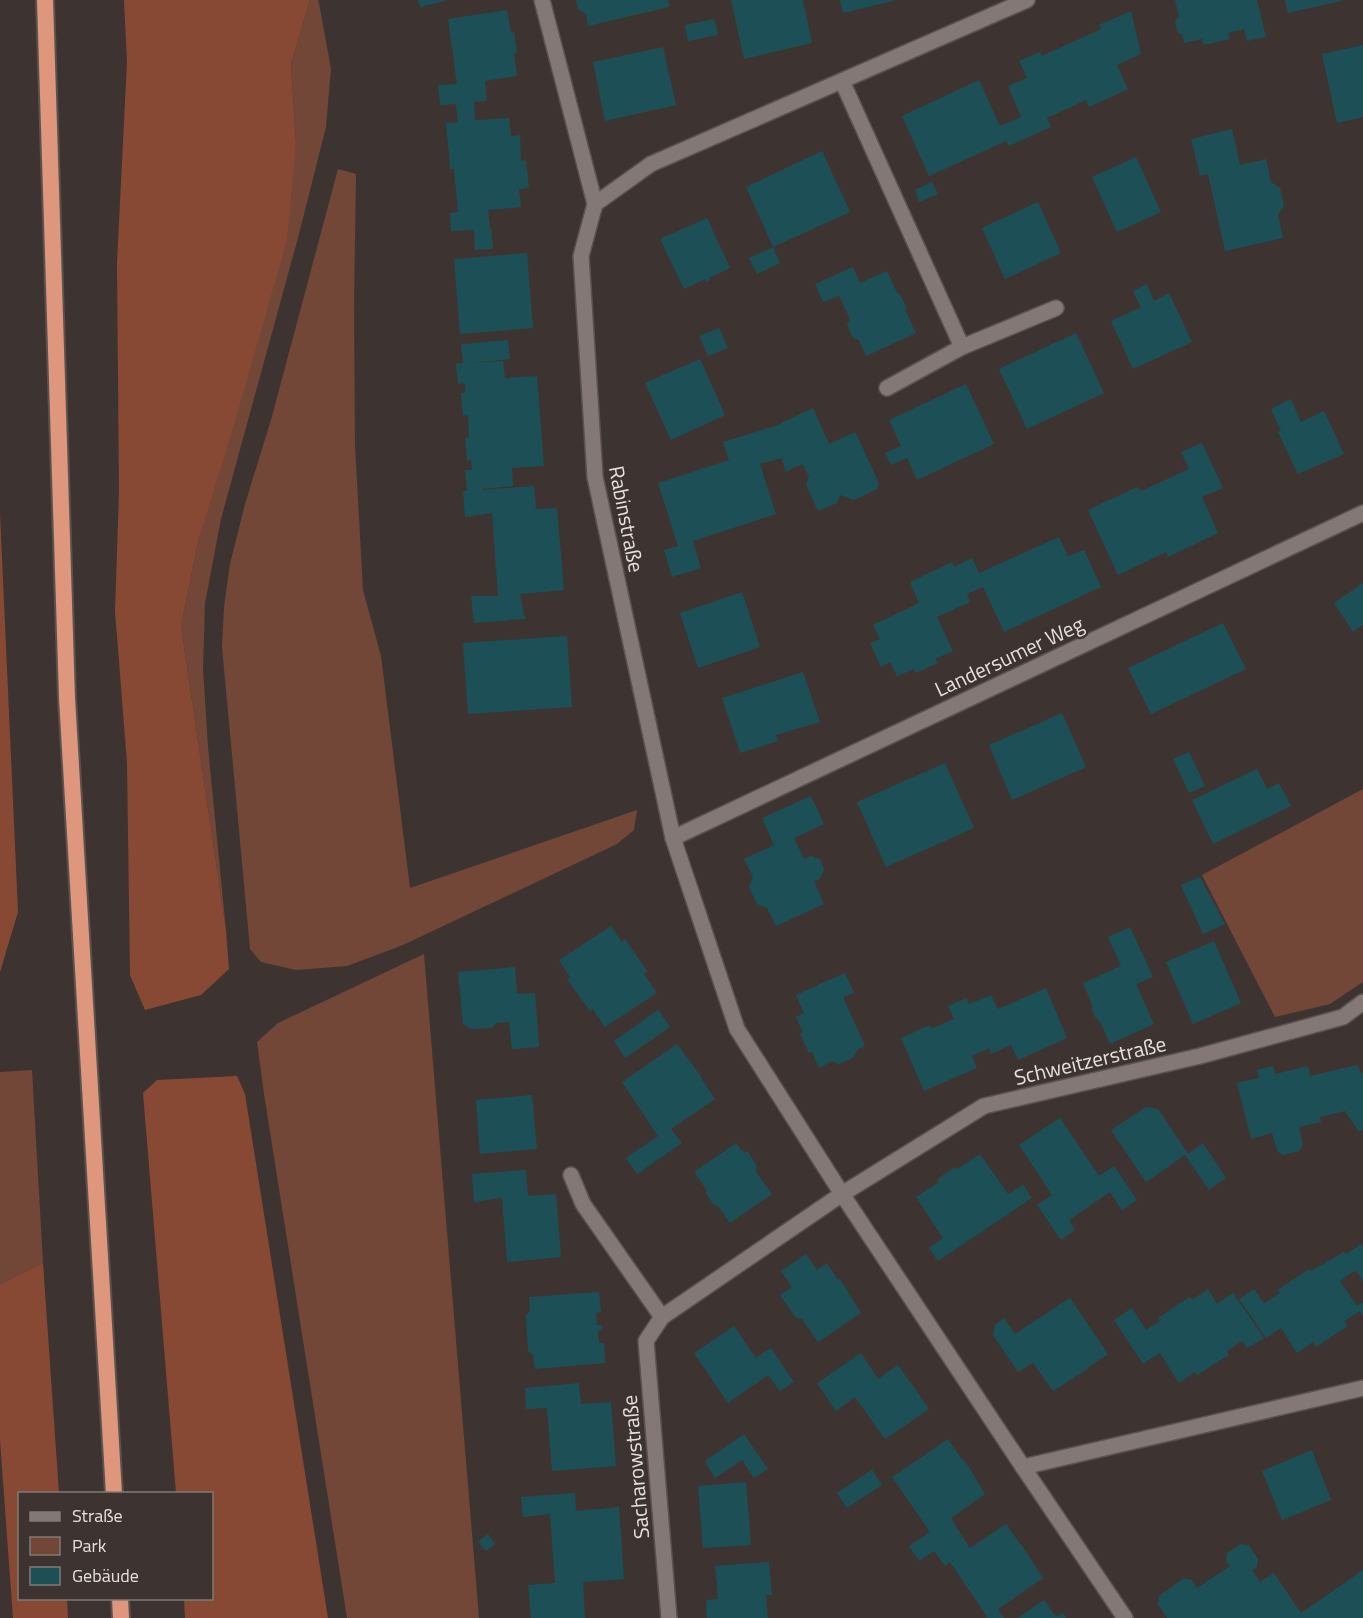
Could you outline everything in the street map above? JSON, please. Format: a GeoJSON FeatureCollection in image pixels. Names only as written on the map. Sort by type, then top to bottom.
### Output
{"type":"FeatureCollection","features":[{"type":"Feature","properties":{"kind":"highway"},"geometry":{"type":"LineString","coordinates":[[45,0],[67,698],[114,1492]]}},
{"type":"Feature","properties":{"kind":"highway"},"geometry":{"type":"LineString","coordinates":[[120,1600],[121,1618]]}},
{"type":"Feature","properties":{"kind":"street","name":"Rabinstraße"},"geometry":{"type":"LineString","coordinates":[[542,0],[595,204],[581,256],[595,477],[673,838]]}},
{"type":"Feature","properties":{"kind":"street"},"geometry":{"type":"LineString","coordinates":[[595,204],[651,164],[1027,0]]}},
{"type":"Feature","properties":{"kind":"street"},"geometry":{"type":"LineString","coordinates":[[842,81],[962,347]]}},
{"type":"Feature","properties":{"kind":"street"},"geometry":{"type":"LineString","coordinates":[[886,388],[962,347],[1056,308]]}},
{"type":"Feature","properties":{"kind":"street","name":"Landersumer Weg"},"geometry":{"type":"LineString","coordinates":[[673,838],[1363,513]]}},
{"type":"Feature","properties":{"kind":"street"},"geometry":{"type":"LineString","coordinates":[[673,838],[737,1029],[842,1194],[1125,1618]]}},
{"type":"Feature","properties":{"kind":"street","name":"Schweitzerstraße"},"geometry":{"type":"LineString","coordinates":[[842,1194],[984,1106],[1200,1056],[1343,1017],[1363,1002]]}},
{"type":"Feature","properties":{"kind":"street"},"geometry":{"type":"LineString","coordinates":[[571,1175],[584,1204],[662,1317]]}},
{"type":"Feature","properties":{"kind":"street","name":"Sacharowstraße"},"geometry":{"type":"LineString","coordinates":[[669,1618],[646,1341],[662,1317],[842,1194]]}},
{"type":"Feature","properties":{"kind":"street"},"geometry":{"type":"LineString","coordinates":[[1023,1467],[1363,1388]]}},
{"type":"Feature","properties":{"kind":"green space"},"geometry":{"type":"Polygon","coordinates":[[[310,0],[318,0],[319,3],[331,69],[326,127],[221,519],[205,603],[203,668],[208,747],[226,930],[181,626],[199,538],[296,144],[291,64],[310,0]]]}},
{"type":"Feature","properties":{"kind":"green space"},"geometry":{"type":"Polygon","coordinates":[[[338,169],[356,174],[355,446],[363,590],[381,656],[410,888],[637,810],[634,830],[617,844],[403,945],[347,966],[296,970],[261,962],[250,949],[222,647],[224,607],[230,564],[245,504],[271,420],[338,169]]]}},
{"type":"Feature","properties":{"kind":"green space"},"geometry":{"type":"Polygon","coordinates":[[[1363,789],[1363,982],[1330,1004],[1275,1017],[1202,875],[1363,789]]]}},
{"type":"Feature","properties":{"kind":"green space"},"geometry":{"type":"Polygon","coordinates":[[[424,954],[479,1618],[347,1618],[257,1042],[278,1023],[424,954]]]}},
{"type":"Feature","properties":{"kind":"green space"},"geometry":{"type":"Polygon","coordinates":[[[32,1070],[43,1263],[0,1284],[0,1072],[32,1070]]]}},
{"type":"Feature","properties":{"kind":"shaded area"},"geometry":{"type":"Polygon","coordinates":[[[124,0],[310,0],[291,64],[296,144],[287,240],[199,538],[181,626],[226,930],[229,969],[201,995],[145,1010],[130,975],[127,763],[115,611],[119,493],[117,263],[127,62],[124,0]]]}},
{"type":"Feature","properties":{"kind":"shaded area"},"geometry":{"type":"Polygon","coordinates":[[[0,513],[18,912],[0,972],[0,513]]]}},
{"type":"Feature","properties":{"kind":"shaded area"},"geometry":{"type":"Polygon","coordinates":[[[237,1076],[245,1094],[328,1618],[185,1618],[184,1600],[213,1600],[213,1492],[176,1492],[143,1093],[157,1080],[237,1076]]]}},
{"type":"Feature","properties":{"kind":"shaded area"},"geometry":{"type":"Polygon","coordinates":[[[43,1263],[59,1492],[18,1492],[18,1600],[67,1600],[68,1618],[13,1618],[0,1440],[0,1284],[43,1263]]]}},
{"type":"Feature","properties":{"kind":"building"},"geometry":{"type":"Polygon","coordinates":[[[418,0],[445,0],[445,1],[420,7],[418,0]]]}},
{"type":"Feature","properties":{"kind":"building"},"geometry":{"type":"Polygon","coordinates":[[[576,0],[668,0],[669,7],[588,26],[586,14],[578,9],[576,0]]]}},
{"type":"Feature","properties":{"kind":"building"},"geometry":{"type":"Polygon","coordinates":[[[731,0],[803,0],[812,43],[744,59],[731,0]]]}},
{"type":"Feature","properties":{"kind":"building"},"geometry":{"type":"Polygon","coordinates":[[[840,0],[893,0],[893,1],[843,13],[840,0]]]}},
{"type":"Feature","properties":{"kind":"building"},"geometry":{"type":"Polygon","coordinates":[[[1175,0],[1257,0],[1266,37],[1247,41],[1244,29],[1228,33],[1230,39],[1203,45],[1202,39],[1184,43],[1183,35],[1178,33],[1175,21],[1179,17],[1175,0]]]}},
{"type":"Feature","properties":{"kind":"building"},"geometry":{"type":"Polygon","coordinates":[[[1285,0],[1341,0],[1341,1],[1288,13],[1285,0]]]}},
{"type":"Feature","properties":{"kind":"building"},"geometry":{"type":"Polygon","coordinates":[[[507,10],[511,33],[514,32],[517,76],[485,81],[487,101],[474,102],[475,120],[509,118],[511,136],[520,135],[521,161],[526,160],[529,188],[519,189],[521,207],[488,210],[493,249],[475,250],[474,230],[451,231],[450,213],[458,212],[454,169],[450,169],[446,123],[458,122],[456,104],[440,105],[438,85],[457,84],[448,19],[507,10]]]}},
{"type":"Feature","properties":{"kind":"building"},"geometry":{"type":"Polygon","coordinates":[[[1131,11],[1141,54],[1117,65],[1128,89],[1089,107],[1086,100],[1047,118],[1051,127],[1009,146],[1006,141],[929,176],[902,116],[979,80],[1000,126],[1021,117],[1008,86],[1027,78],[1019,61],[1040,52],[1042,56],[1101,29],[1099,25],[1131,11]]]}},
{"type":"Feature","properties":{"kind":"building"},"geometry":{"type":"Polygon","coordinates":[[[714,19],[718,35],[688,41],[685,25],[714,19]]]}},
{"type":"Feature","properties":{"kind":"building"},"geometry":{"type":"Polygon","coordinates":[[[1363,45],[1363,117],[1337,123],[1322,54],[1363,45]]]}},
{"type":"Feature","properties":{"kind":"building"},"geometry":{"type":"Polygon","coordinates":[[[663,47],[676,105],[605,121],[593,62],[663,47]]]}},
{"type":"Feature","properties":{"kind":"building"},"geometry":{"type":"Polygon","coordinates":[[[1232,129],[1240,165],[1266,159],[1271,182],[1280,188],[1284,206],[1278,215],[1283,238],[1225,251],[1208,174],[1200,176],[1191,139],[1232,129]]]}},
{"type":"Feature","properties":{"kind":"building"},"geometry":{"type":"Polygon","coordinates":[[[822,151],[850,212],[773,247],[746,187],[822,151]]]}},
{"type":"Feature","properties":{"kind":"building"},"geometry":{"type":"Polygon","coordinates":[[[1136,157],[1161,212],[1117,232],[1092,177],[1136,157]]]}},
{"type":"Feature","properties":{"kind":"building"},"geometry":{"type":"Polygon","coordinates":[[[932,182],[938,194],[919,202],[915,190],[932,182]]]}},
{"type":"Feature","properties":{"kind":"building"},"geometry":{"type":"Polygon","coordinates":[[[1038,202],[1061,253],[1005,279],[982,228],[1038,202]]]}},
{"type":"Feature","properties":{"kind":"building"},"geometry":{"type":"Polygon","coordinates":[[[707,218],[730,268],[709,278],[710,280],[706,282],[705,279],[684,289],[660,239],[707,218]]]}},
{"type":"Feature","properties":{"kind":"building"},"geometry":{"type":"Polygon","coordinates":[[[773,247],[780,263],[757,274],[749,258],[773,247]]]}},
{"type":"Feature","properties":{"kind":"building"},"geometry":{"type":"Polygon","coordinates":[[[527,253],[533,328],[460,334],[454,259],[527,253]]]}},
{"type":"Feature","properties":{"kind":"building"},"geometry":{"type":"Polygon","coordinates":[[[853,267],[860,283],[887,271],[907,309],[905,310],[916,333],[866,356],[859,340],[853,338],[847,325],[850,319],[839,296],[823,302],[815,284],[853,267]]]}},
{"type":"Feature","properties":{"kind":"building"},"geometry":{"type":"Polygon","coordinates":[[[1147,284],[1154,301],[1169,293],[1192,342],[1133,369],[1111,321],[1141,307],[1133,291],[1147,284]]]}},
{"type":"Feature","properties":{"kind":"building"},"geometry":{"type":"Polygon","coordinates":[[[719,328],[728,348],[708,356],[699,336],[719,328]]]}},
{"type":"Feature","properties":{"kind":"building"},"geometry":{"type":"Polygon","coordinates":[[[1076,333],[1104,393],[1027,429],[999,369],[1076,333]]]}},
{"type":"Feature","properties":{"kind":"building"},"geometry":{"type":"Polygon","coordinates":[[[508,340],[510,359],[469,363],[503,361],[505,378],[537,376],[544,466],[512,468],[513,486],[482,490],[534,486],[536,509],[557,508],[564,590],[520,594],[525,619],[474,623],[471,596],[498,596],[492,513],[465,517],[463,491],[467,491],[465,470],[472,470],[471,460],[467,461],[465,438],[469,438],[468,415],[463,416],[461,393],[465,393],[465,383],[458,384],[456,364],[463,363],[461,344],[508,340]]]}},
{"type":"Feature","properties":{"kind":"building"},"geometry":{"type":"Polygon","coordinates":[[[700,359],[725,415],[671,440],[645,383],[700,359]]]}},
{"type":"Feature","properties":{"kind":"building"},"geometry":{"type":"Polygon","coordinates":[[[966,384],[994,444],[917,480],[907,458],[891,465],[885,453],[901,446],[889,420],[966,384]]]}},
{"type":"Feature","properties":{"kind":"building"},"geometry":{"type":"Polygon","coordinates":[[[1291,399],[1301,422],[1324,411],[1344,454],[1298,474],[1278,432],[1281,431],[1271,409],[1291,399]]]}},
{"type":"Feature","properties":{"kind":"building"},"geometry":{"type":"Polygon","coordinates":[[[813,408],[829,444],[855,432],[879,483],[877,489],[854,500],[840,495],[837,503],[818,511],[806,485],[809,477],[803,464],[785,472],[782,458],[760,464],[776,514],[693,541],[701,568],[672,577],[664,550],[678,546],[658,483],[729,460],[723,442],[775,426],[813,408]]]}},
{"type":"Feature","properties":{"kind":"building"},"geometry":{"type":"Polygon","coordinates":[[[1202,443],[1223,488],[1202,497],[1218,533],[1168,557],[1166,552],[1118,575],[1088,510],[1137,487],[1141,491],[1189,469],[1181,452],[1202,443]]]}},
{"type":"Feature","properties":{"kind":"building"},"geometry":{"type":"Polygon","coordinates":[[[1059,537],[1068,556],[1084,550],[1101,587],[1004,632],[983,587],[967,594],[970,602],[937,617],[953,651],[935,659],[938,663],[916,673],[914,669],[897,676],[890,662],[881,667],[870,643],[880,639],[873,625],[919,603],[910,582],[952,562],[954,567],[972,558],[979,573],[1059,537]]]}},
{"type":"Feature","properties":{"kind":"building"},"geometry":{"type":"Polygon","coordinates":[[[1363,583],[1363,625],[1353,632],[1334,603],[1363,583]]]}},
{"type":"Feature","properties":{"kind":"building"},"geometry":{"type":"Polygon","coordinates":[[[742,592],[760,647],[698,668],[680,613],[742,592]]]}},
{"type":"Feature","properties":{"kind":"building"},"geometry":{"type":"Polygon","coordinates":[[[1223,623],[1246,669],[1151,714],[1128,668],[1223,623]]]}},
{"type":"Feature","properties":{"kind":"building"},"geometry":{"type":"Polygon","coordinates":[[[567,636],[572,707],[468,714],[463,643],[567,636]]]}},
{"type":"Feature","properties":{"kind":"building"},"geometry":{"type":"Polygon","coordinates":[[[803,672],[820,722],[776,735],[778,741],[740,753],[722,698],[803,672]]]}},
{"type":"Feature","properties":{"kind":"building"},"geometry":{"type":"Polygon","coordinates":[[[1062,713],[1086,767],[1012,800],[989,745],[1062,713]]]}},
{"type":"Feature","properties":{"kind":"building"},"geometry":{"type":"Polygon","coordinates":[[[1189,752],[1205,786],[1189,793],[1173,759],[1189,752]]]}},
{"type":"Feature","properties":{"kind":"building"},"geometry":{"type":"Polygon","coordinates":[[[945,763],[974,828],[886,867],[857,802],[945,763]]]}},
{"type":"Feature","properties":{"kind":"building"},"geometry":{"type":"Polygon","coordinates":[[[1257,769],[1267,789],[1279,783],[1291,806],[1213,844],[1192,800],[1257,769]]]}},
{"type":"Feature","properties":{"kind":"building"},"geometry":{"type":"Polygon","coordinates":[[[811,796],[824,824],[794,838],[804,859],[810,856],[820,859],[824,869],[820,879],[814,881],[824,904],[776,926],[767,908],[757,904],[749,887],[753,877],[744,859],[774,845],[762,818],[811,796]]]}},
{"type":"Feature","properties":{"kind":"building"},"geometry":{"type":"Polygon","coordinates":[[[1200,877],[1225,924],[1203,934],[1181,885],[1200,877]]]}},
{"type":"Feature","properties":{"kind":"building"},"geometry":{"type":"Polygon","coordinates":[[[611,926],[622,942],[625,939],[647,971],[644,974],[657,993],[605,1027],[593,1009],[590,1011],[567,979],[570,977],[559,960],[611,926]]]}},
{"type":"Feature","properties":{"kind":"building"},"geometry":{"type":"Polygon","coordinates":[[[1130,927],[1153,977],[1136,984],[1154,1024],[1110,1044],[1101,1023],[1095,1017],[1083,983],[1121,966],[1108,937],[1130,927]]]}},
{"type":"Feature","properties":{"kind":"building"},"geometry":{"type":"Polygon","coordinates":[[[1214,941],[1241,1003],[1193,1024],[1166,962],[1214,941]]]}},
{"type":"Feature","properties":{"kind":"building"},"geometry":{"type":"Polygon","coordinates":[[[515,967],[517,994],[535,993],[539,1047],[512,1049],[509,1022],[496,1023],[492,1028],[470,1029],[463,1025],[458,972],[515,967]]]}},
{"type":"Feature","properties":{"kind":"building"},"geometry":{"type":"Polygon","coordinates":[[[845,973],[854,993],[843,997],[865,1046],[857,1050],[854,1057],[839,1064],[832,1061],[819,1068],[800,1034],[803,1032],[796,1017],[804,1013],[796,995],[845,973]]]}},
{"type":"Feature","properties":{"kind":"building"},"geometry":{"type":"Polygon","coordinates":[[[1046,988],[1067,1038],[1018,1060],[1011,1045],[991,1054],[989,1048],[972,1056],[977,1068],[924,1091],[901,1038],[930,1025],[931,1029],[954,1019],[948,1006],[966,998],[969,1004],[991,995],[998,1009],[1046,988]]]}},
{"type":"Feature","properties":{"kind":"building"},"geometry":{"type":"Polygon","coordinates":[[[658,1010],[670,1027],[625,1058],[614,1041],[658,1010]]]}},
{"type":"Feature","properties":{"kind":"building"},"geometry":{"type":"Polygon","coordinates":[[[677,1044],[715,1099],[671,1129],[682,1143],[637,1174],[626,1158],[658,1136],[622,1082],[677,1044]]]}},
{"type":"Feature","properties":{"kind":"building"},"geometry":{"type":"Polygon","coordinates":[[[1357,1065],[1363,1075],[1363,1130],[1359,1132],[1345,1111],[1320,1117],[1321,1122],[1299,1127],[1303,1145],[1299,1151],[1283,1155],[1277,1151],[1272,1133],[1251,1139],[1237,1083],[1259,1078],[1257,1070],[1273,1066],[1275,1074],[1308,1066],[1310,1076],[1357,1065]]]}},
{"type":"Feature","properties":{"kind":"building"},"geometry":{"type":"Polygon","coordinates":[[[532,1095],[537,1149],[480,1154],[476,1100],[532,1095]]]}},
{"type":"Feature","properties":{"kind":"building"},"geometry":{"type":"Polygon","coordinates":[[[1146,1107],[1158,1109],[1188,1154],[1203,1143],[1226,1178],[1209,1190],[1185,1155],[1146,1182],[1111,1130],[1146,1107]]]}},
{"type":"Feature","properties":{"kind":"building"},"geometry":{"type":"Polygon","coordinates":[[[1060,1118],[1099,1176],[1114,1166],[1137,1200],[1122,1210],[1110,1192],[1069,1220],[1075,1230],[1061,1240],[1037,1205],[1052,1195],[1019,1145],[1060,1118]]]}},
{"type":"Feature","properties":{"kind":"building"},"geometry":{"type":"Polygon","coordinates":[[[736,1143],[742,1151],[748,1152],[757,1166],[756,1172],[772,1194],[730,1223],[706,1194],[706,1189],[694,1172],[736,1143]]]}},
{"type":"Feature","properties":{"kind":"building"},"geometry":{"type":"Polygon","coordinates":[[[980,1154],[1008,1194],[1023,1185],[1032,1198],[938,1261],[929,1248],[943,1238],[916,1197],[939,1182],[938,1179],[946,1173],[955,1167],[957,1169],[980,1154]]]}},
{"type":"Feature","properties":{"kind":"building"},"geometry":{"type":"Polygon","coordinates":[[[526,1170],[528,1196],[556,1194],[561,1257],[507,1262],[502,1198],[474,1202],[472,1174],[526,1170]]]}},
{"type":"Feature","properties":{"kind":"building"},"geometry":{"type":"Polygon","coordinates":[[[1361,1244],[1363,1247],[1363,1281],[1356,1270],[1340,1281],[1357,1306],[1363,1302],[1363,1316],[1360,1311],[1344,1321],[1348,1326],[1316,1347],[1313,1342],[1297,1353],[1281,1328],[1266,1338],[1239,1299],[1254,1289],[1264,1303],[1280,1293],[1278,1290],[1309,1269],[1311,1271],[1361,1244]]]}},
{"type":"Feature","properties":{"kind":"building"},"geometry":{"type":"Polygon","coordinates":[[[806,1254],[817,1270],[827,1263],[861,1313],[818,1342],[802,1319],[796,1318],[780,1295],[792,1287],[781,1271],[806,1254]]]}},
{"type":"Feature","properties":{"kind":"building"},"geometry":{"type":"Polygon","coordinates":[[[1208,1289],[1217,1304],[1233,1293],[1264,1338],[1247,1348],[1242,1341],[1227,1351],[1229,1355],[1197,1375],[1195,1372],[1179,1383],[1160,1353],[1143,1364],[1114,1320],[1132,1308],[1146,1330],[1160,1321],[1158,1318],[1174,1307],[1190,1297],[1192,1300],[1208,1289]]]}},
{"type":"Feature","properties":{"kind":"building"},"geometry":{"type":"Polygon","coordinates":[[[599,1292],[601,1312],[596,1313],[597,1325],[602,1325],[602,1330],[598,1330],[599,1343],[604,1343],[605,1363],[535,1369],[533,1355],[528,1351],[526,1316],[530,1311],[529,1297],[599,1292]]]}},
{"type":"Feature","properties":{"kind":"building"},"geometry":{"type":"Polygon","coordinates":[[[1070,1298],[1108,1354],[1053,1391],[1033,1363],[1018,1372],[993,1335],[995,1325],[1004,1318],[1015,1334],[1070,1298]]]}},
{"type":"Feature","properties":{"kind":"building"},"geometry":{"type":"Polygon","coordinates":[[[734,1326],[756,1358],[771,1348],[794,1382],[780,1391],[768,1375],[728,1403],[694,1353],[734,1326]]]}},
{"type":"Feature","properties":{"kind":"building"},"geometry":{"type":"Polygon","coordinates":[[[861,1353],[878,1379],[898,1365],[929,1409],[885,1439],[855,1397],[836,1411],[817,1383],[861,1353]]]}},
{"type":"Feature","properties":{"kind":"building"},"geometry":{"type":"Polygon","coordinates":[[[579,1383],[581,1404],[611,1402],[616,1466],[552,1471],[547,1408],[526,1409],[525,1388],[579,1383]]]}},
{"type":"Feature","properties":{"kind":"building"},"geometry":{"type":"Polygon","coordinates":[[[744,1434],[768,1469],[754,1478],[742,1460],[715,1478],[705,1461],[744,1434]]]}},
{"type":"Feature","properties":{"kind":"building"},"geometry":{"type":"Polygon","coordinates":[[[948,1439],[985,1494],[951,1518],[970,1548],[1006,1524],[1043,1578],[998,1609],[1004,1618],[985,1618],[987,1617],[950,1562],[945,1566],[934,1551],[919,1561],[909,1546],[930,1532],[892,1477],[948,1439]]]}},
{"type":"Feature","properties":{"kind":"building"},"geometry":{"type":"Polygon","coordinates":[[[1312,1450],[1331,1500],[1282,1520],[1262,1471],[1312,1450]]]}},
{"type":"Feature","properties":{"kind":"building"},"geometry":{"type":"Polygon","coordinates":[[[872,1470],[882,1485],[847,1508],[837,1493],[872,1470]]]}},
{"type":"Feature","properties":{"kind":"building"},"geometry":{"type":"Polygon","coordinates":[[[746,1482],[751,1545],[703,1548],[698,1486],[746,1482]]]}},
{"type":"Feature","properties":{"kind":"building"},"geometry":{"type":"Polygon","coordinates":[[[575,1493],[576,1511],[619,1507],[624,1579],[583,1582],[585,1618],[531,1618],[528,1585],[555,1583],[550,1514],[523,1517],[521,1497],[575,1493]]]}},
{"type":"Feature","properties":{"kind":"building"},"geometry":{"type":"Polygon","coordinates":[[[488,1534],[495,1544],[486,1551],[478,1542],[488,1534]]]}},
{"type":"Feature","properties":{"kind":"building"},"geometry":{"type":"Polygon","coordinates":[[[1241,1544],[1249,1546],[1258,1559],[1257,1567],[1252,1570],[1260,1582],[1274,1573],[1301,1613],[1363,1570],[1363,1618],[1167,1618],[1158,1604],[1159,1596],[1184,1578],[1192,1580],[1197,1588],[1230,1566],[1226,1561],[1227,1553],[1241,1544]]]}},
{"type":"Feature","properties":{"kind":"building"},"geometry":{"type":"Polygon","coordinates":[[[769,1562],[772,1595],[766,1595],[768,1618],[707,1618],[706,1600],[718,1599],[715,1566],[769,1562]]]}},
{"type":"Feature","properties":{"kind":"building"},"geometry":{"type":"Polygon","coordinates":[[[1044,1600],[1056,1617],[1063,1613],[1066,1618],[1018,1618],[1044,1600]]]}}]}
